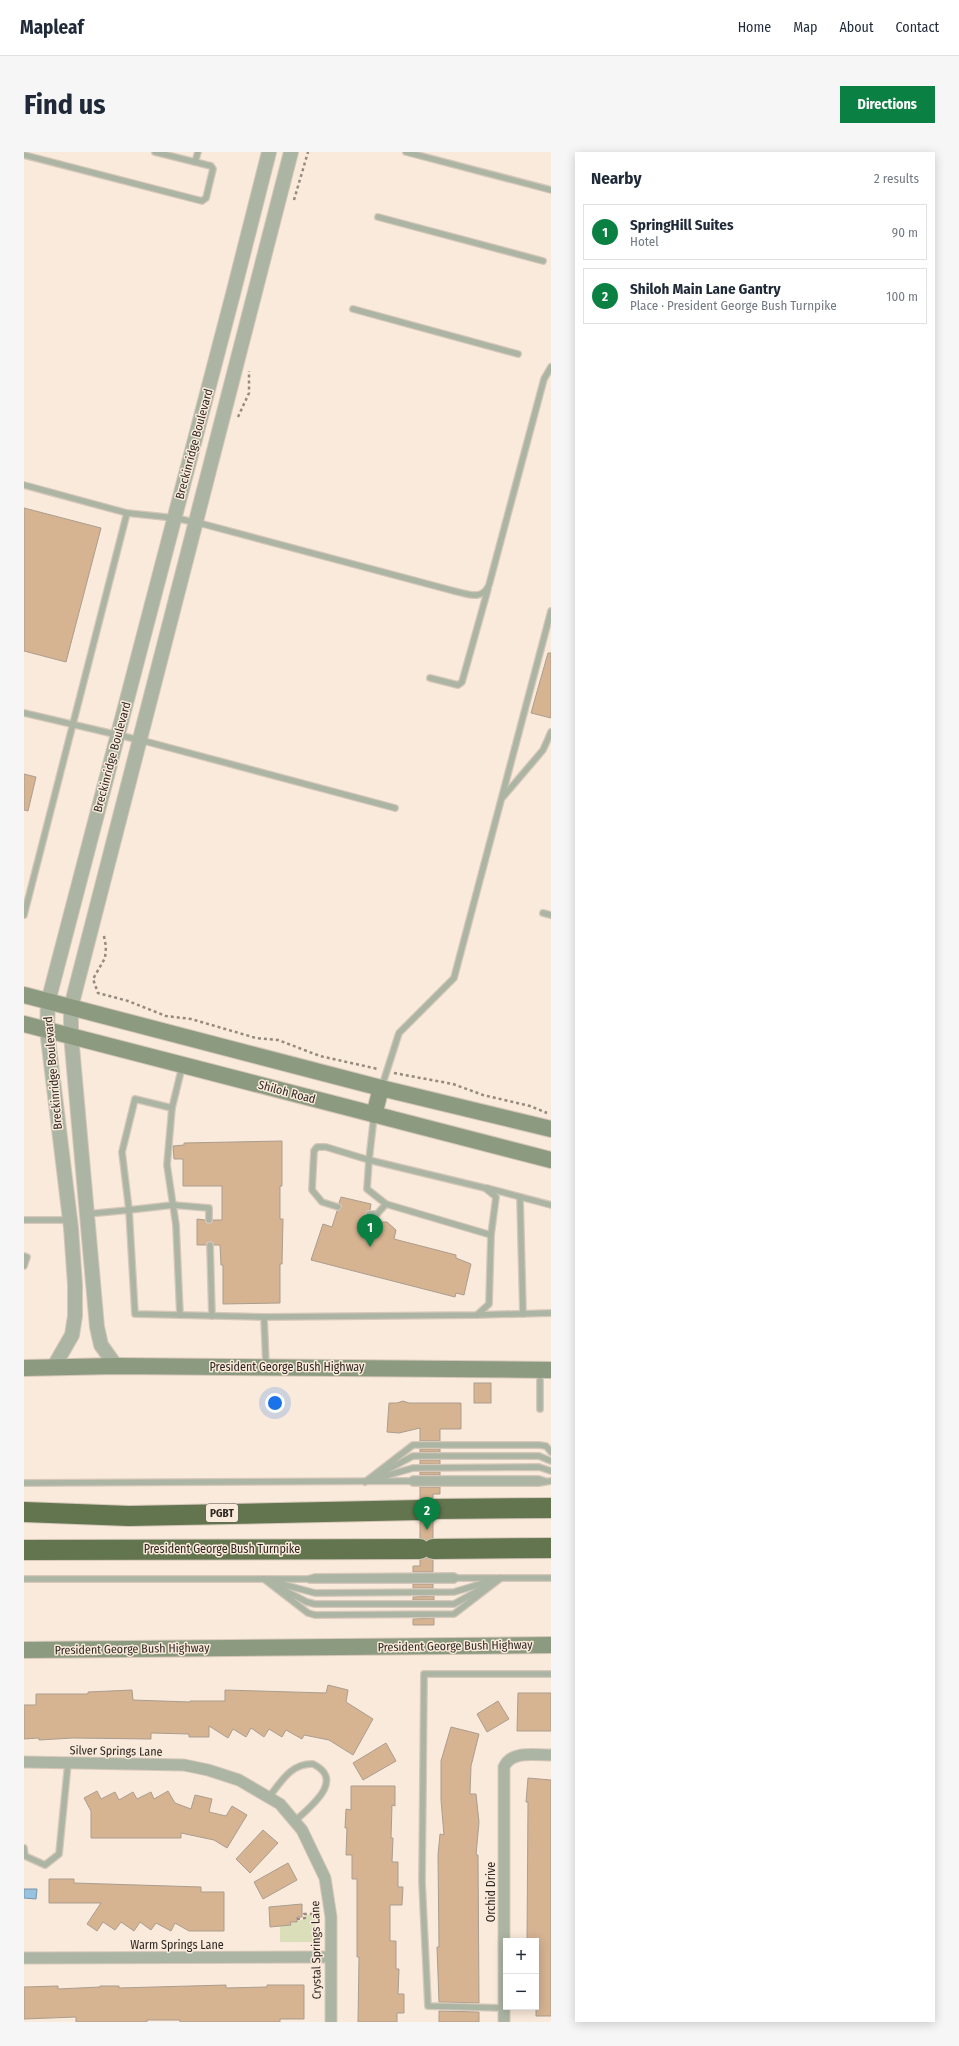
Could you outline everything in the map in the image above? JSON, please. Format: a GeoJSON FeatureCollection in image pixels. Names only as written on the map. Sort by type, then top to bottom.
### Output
{"type":"FeatureCollection","features":[{"type":"Feature","properties":{"kind":"highway","name":"PGBT"},"geometry":{"type":"LineString","coordinates":[[24,1512],[129,1516],[551,1508]]}},
{"type":"Feature","properties":{"kind":"highway","name":"President George Bush Turnpike"},"geometry":{"type":"LineString","coordinates":[[24,1550],[551,1548]]}},
{"type":"Feature","properties":{"kind":"main road"},"geometry":{"type":"LineString","coordinates":[[24,995],[381,1088],[551,1129]]}},
{"type":"Feature","properties":{"kind":"main road","name":"Shiloh Road"},"geometry":{"type":"LineString","coordinates":[[24,1024],[551,1160]]}},
{"type":"Feature","properties":{"kind":"main road"},"geometry":{"type":"LineString","coordinates":[[374,1115],[381,1088]]}},
{"type":"Feature","properties":{"kind":"main road","name":"President George Bush Highway"},"geometry":{"type":"LineString","coordinates":[[24,1368],[116,1366],[267,1367],[546,1375]]}},
{"type":"Feature","properties":{"kind":"main road","name":"President George Bush Highway"},"geometry":{"type":"LineString","coordinates":[[24,1650],[551,1645]]}},
{"type":"Feature","properties":{"kind":"street","name":"Breckinridge Boulevard"},"geometry":{"type":"LineString","coordinates":[[53,1368],[72,1335],[75,1316],[75,1278],[71,1228],[47,1030],[48,1002],[269,152]]}},
{"type":"Feature","properties":{"kind":"street","name":"Breckinridge Boulevard"},"geometry":{"type":"LineString","coordinates":[[116,1366],[101,1345],[97,1327],[71,1035],[71,1007],[291,152]]}},
{"type":"Feature","properties":{"kind":"street"},"geometry":{"type":"LineString","coordinates":[[69,1220],[87,1214]]}},
{"type":"Feature","properties":{"kind":"street","name":"Orchid Drive"},"geometry":{"type":"LineString","coordinates":[[504,1974],[502,1783],[506,1762],[513,1757],[551,1755]]}},
{"type":"Feature","properties":{"kind":"street","name":"Silver Springs Lane"},"geometry":{"type":"LineString","coordinates":[[24,1762],[184,1765],[208,1770]]}},
{"type":"Feature","properties":{"kind":"street","name":"Crystal Springs Lane"},"geometry":{"type":"LineString","coordinates":[[208,1770],[239,1780],[280,1804],[302,1830],[325,1878],[331,1917],[331,2022]]}},
{"type":"Feature","properties":{"kind":"street","name":"Warm Springs Lane"},"geometry":{"type":"LineString","coordinates":[[24,1958],[330,1957]]}},
{"type":"Feature","properties":{"kind":"street","name":"Orchid Drive"},"geometry":{"type":"LineString","coordinates":[[504,2010],[504,2022]]}},
{"type":"Feature","properties":{"kind":"lane"},"geometry":{"type":"LineString","coordinates":[[24,155],[202,201],[206,198],[213,169],[211,166],[155,152]]}},
{"type":"Feature","properties":{"kind":"lane"},"geometry":{"type":"LineString","coordinates":[[195,162],[198,152]]}},
{"type":"Feature","properties":{"kind":"lane"},"geometry":{"type":"LineString","coordinates":[[406,152],[551,190]]}},
{"type":"Feature","properties":{"kind":"lane"},"geometry":{"type":"LineString","coordinates":[[378,217],[543,262]]}},
{"type":"Feature","properties":{"kind":"lane"},"geometry":{"type":"LineString","coordinates":[[353,309],[518,354]]}},
{"type":"Feature","properties":{"kind":"lane"},"geometry":{"type":"LineString","coordinates":[[430,678],[458,685],[462,682],[544,379],[551,367]]}},
{"type":"Feature","properties":{"kind":"lane"},"geometry":{"type":"LineString","coordinates":[[24,485],[127,513],[175,518],[196,522],[474,596],[486,592],[489,585]]}},
{"type":"Feature","properties":{"kind":"lane"},"geometry":{"type":"LineString","coordinates":[[24,915],[127,513]]}},
{"type":"Feature","properties":{"kind":"lane"},"geometry":{"type":"LineString","coordinates":[[381,1088],[399,1033],[454,978],[551,611]]}},
{"type":"Feature","properties":{"kind":"lane"},"geometry":{"type":"LineString","coordinates":[[24,713],[118,735],[395,808]]}},
{"type":"Feature","properties":{"kind":"lane"},"geometry":{"type":"LineString","coordinates":[[502,799],[543,750],[551,732]]}},
{"type":"Feature","properties":{"kind":"lane"},"geometry":{"type":"LineString","coordinates":[[543,913],[551,915]]}},
{"type":"Feature","properties":{"kind":"lane"},"geometry":{"type":"LineString","coordinates":[[180,1315],[176,1225],[167,1165],[172,1108],[183,1065]]}},
{"type":"Feature","properties":{"kind":"lane"},"geometry":{"type":"LineString","coordinates":[[172,1108],[135,1099],[122,1152],[129,1210],[135,1314],[264,1317],[551,1313]]}},
{"type":"Feature","properties":{"kind":"lane"},"geometry":{"type":"LineString","coordinates":[[374,1115],[366,1190],[386,1204],[491,1235]]}},
{"type":"Feature","properties":{"kind":"lane"},"geometry":{"type":"LineString","coordinates":[[338,1207],[322,1202],[312,1190],[314,1151],[317,1147],[326,1147],[369,1160],[551,1205]]}},
{"type":"Feature","properties":{"kind":"lane"},"geometry":{"type":"LineString","coordinates":[[477,1315],[490,1304],[491,1235],[496,1197],[485,1188]]}},
{"type":"Feature","properties":{"kind":"lane"},"geometry":{"type":"LineString","coordinates":[[520,1197],[523,1314]]}},
{"type":"Feature","properties":{"kind":"lane"},"geometry":{"type":"LineString","coordinates":[[369,1214],[377,1214],[386,1204]]}},
{"type":"Feature","properties":{"kind":"lane"},"geometry":{"type":"LineString","coordinates":[[87,1214],[173,1205],[209,1208],[209,1220]]}},
{"type":"Feature","properties":{"kind":"lane"},"geometry":{"type":"LineString","coordinates":[[24,1220],[69,1220]]}},
{"type":"Feature","properties":{"kind":"lane"},"geometry":{"type":"LineString","coordinates":[[210,1245],[212,1316]]}},
{"type":"Feature","properties":{"kind":"lane"},"geometry":{"type":"LineString","coordinates":[[24,1256],[26,1256],[24,1266]]}},
{"type":"Feature","properties":{"kind":"lane"},"geometry":{"type":"LineString","coordinates":[[264,1317],[267,1367]]}},
{"type":"Feature","properties":{"kind":"lane"},"geometry":{"type":"LineString","coordinates":[[540,1409],[546,1375]]}},
{"type":"Feature","properties":{"kind":"lane"},"geometry":{"type":"LineString","coordinates":[[366,1482],[412,1445],[539,1444],[546,1446],[551,1452]]}},
{"type":"Feature","properties":{"kind":"lane"},"geometry":{"type":"LineString","coordinates":[[366,1482],[413,1456],[539,1456],[551,1461]]}},
{"type":"Feature","properties":{"kind":"lane"},"geometry":{"type":"LineString","coordinates":[[366,1482],[413,1468],[539,1468],[551,1471]]}},
{"type":"Feature","properties":{"kind":"lane"},"geometry":{"type":"LineString","coordinates":[[24,1483],[410,1481],[413,1483],[539,1483],[548,1481]]}},
{"type":"Feature","properties":{"kind":"lane"},"geometry":{"type":"LineString","coordinates":[[24,1579],[308,1579],[315,1577],[454,1576],[457,1578],[551,1578]]}},
{"type":"Feature","properties":{"kind":"lane"},"geometry":{"type":"LineString","coordinates":[[264,1579],[315,1592],[454,1592],[501,1578]]}},
{"type":"Feature","properties":{"kind":"lane"},"geometry":{"type":"LineString","coordinates":[[264,1579],[308,1602],[315,1604],[454,1604],[501,1578]]}},
{"type":"Feature","properties":{"kind":"lane"},"geometry":{"type":"LineString","coordinates":[[264,1579],[308,1613],[315,1615],[454,1614],[501,1578]]}},
{"type":"Feature","properties":{"kind":"lane"},"geometry":{"type":"LineString","coordinates":[[503,2008],[428,2006],[422,1882],[424,1674],[551,1674]]}},
{"type":"Feature","properties":{"kind":"lane"},"geometry":{"type":"LineString","coordinates":[[24,1848],[25,1856],[45,1865],[59,1854],[68,1763]]}},
{"type":"Feature","properties":{"kind":"lane"},"geometry":{"type":"LineString","coordinates":[[269,1797],[286,1775],[297,1766],[313,1764],[324,1771],[327,1778],[327,1786],[319,1798],[295,1821]]}},
{"type":"Feature","properties":{"kind":"path"},"geometry":{"type":"LineString","coordinates":[[293,204],[308,152]]}},
{"type":"Feature","properties":{"kind":"path"},"geometry":{"type":"LineString","coordinates":[[236,420],[249,393],[249,365]]}},
{"type":"Feature","properties":{"kind":"path"},"geometry":{"type":"LineString","coordinates":[[103,934],[106,947],[105,958],[93,979],[98,993],[128,1001],[166,1016],[203,1022]]}},
{"type":"Feature","properties":{"kind":"path"},"geometry":{"type":"LineString","coordinates":[[297,1919],[305,1918],[304,1914],[316,1914]]}},
{"type":"Feature","properties":{"kind":"green space"},"geometry":{"type":"Polygon","coordinates":[[[306,1915],[315,1915],[315,1942],[280,1942],[280,1926],[290,1925],[290,1922],[306,1919],[306,1915]]]}},
{"type":"Feature","properties":{"kind":"water"},"geometry":{"type":"Polygon","coordinates":[[[24,1889],[37,1889],[36,1899],[24,1898],[24,1889]]]}},
{"type":"Feature","properties":{"kind":"building"},"geometry":{"type":"Polygon","coordinates":[[[24,508],[101,528],[66,662],[24,651],[24,508]]]}},
{"type":"Feature","properties":{"kind":"building"},"geometry":{"type":"Polygon","coordinates":[[[548,653],[551,653],[551,718],[531,713],[548,653]]]}},
{"type":"Feature","properties":{"kind":"building"},"geometry":{"type":"Polygon","coordinates":[[[24,774],[36,777],[28,811],[24,810],[24,774]]]}},
{"type":"Feature","properties":{"kind":"building"},"geometry":{"type":"Polygon","coordinates":[[[282,1141],[280,1219],[283,1219],[282,1264],[280,1264],[280,1303],[223,1304],[223,1265],[221,1265],[220,1245],[214,1245],[210,1241],[206,1245],[197,1245],[197,1219],[205,1220],[209,1224],[213,1220],[222,1220],[222,1186],[183,1186],[183,1159],[174,1159],[173,1146],[184,1145],[184,1143],[282,1141]]]}},
{"type":"Feature","properties":{"kind":"building"},"geometry":{"type":"Polygon","coordinates":[[[341,1197],[371,1204],[370,1210],[365,1214],[368,1218],[365,1230],[383,1222],[387,1222],[396,1230],[394,1239],[456,1255],[456,1258],[471,1264],[464,1295],[456,1293],[455,1297],[311,1260],[323,1224],[332,1227],[337,1211],[342,1209],[339,1203],[341,1197]]]}},
{"type":"Feature","properties":{"kind":"building"},"geometry":{"type":"Polygon","coordinates":[[[474,1383],[491,1383],[491,1403],[474,1403],[474,1383]]]}},
{"type":"Feature","properties":{"kind":"building"},"geometry":{"type":"Polygon","coordinates":[[[403,1401],[409,1403],[461,1403],[461,1429],[440,1429],[440,1441],[420,1441],[420,1428],[399,1433],[387,1432],[389,1403],[403,1401]]]}},
{"type":"Feature","properties":{"kind":"building"},"geometry":{"type":"Polygon","coordinates":[[[420,1449],[440,1449],[440,1452],[420,1452],[420,1449]]]}},
{"type":"Feature","properties":{"kind":"building"},"geometry":{"type":"Polygon","coordinates":[[[420,1460],[440,1460],[440,1464],[420,1464],[420,1460]]]}},
{"type":"Feature","properties":{"kind":"building"},"geometry":{"type":"Polygon","coordinates":[[[420,1472],[440,1472],[440,1475],[420,1475],[420,1472]]]}},
{"type":"Feature","properties":{"kind":"building"},"geometry":{"type":"Polygon","coordinates":[[[420,1487],[440,1487],[440,1494],[433,1494],[433,1498],[426,1500],[420,1499],[420,1487]]]}},
{"type":"Feature","properties":{"kind":"building"},"geometry":{"type":"Polygon","coordinates":[[[427,1519],[433,1520],[433,1538],[426,1540],[420,1538],[420,1522],[427,1519]]]}},
{"type":"Feature","properties":{"kind":"building"},"geometry":{"type":"Polygon","coordinates":[[[427,1558],[433,1560],[433,1572],[413,1572],[413,1566],[420,1566],[420,1560],[427,1558]]]}},
{"type":"Feature","properties":{"kind":"building"},"geometry":{"type":"Polygon","coordinates":[[[413,1584],[433,1584],[433,1588],[413,1588],[413,1584]]]}},
{"type":"Feature","properties":{"kind":"building"},"geometry":{"type":"Polygon","coordinates":[[[434,1596],[434,1600],[413,1600],[413,1597],[434,1596]]]}},
{"type":"Feature","properties":{"kind":"building"},"geometry":{"type":"Polygon","coordinates":[[[434,1618],[434,1625],[413,1625],[413,1619],[434,1618]]]}},
{"type":"Feature","properties":{"kind":"building"},"geometry":{"type":"Polygon","coordinates":[[[328,1685],[348,1690],[346,1702],[373,1719],[353,1755],[329,1740],[304,1735],[302,1739],[286,1730],[282,1737],[269,1729],[264,1737],[251,1728],[246,1737],[233,1729],[228,1738],[209,1726],[209,1737],[189,1737],[189,1734],[151,1733],[151,1739],[24,1739],[24,1705],[36,1705],[36,1694],[88,1694],[88,1692],[132,1690],[133,1700],[190,1702],[225,1701],[225,1690],[326,1693],[328,1685]]]}},
{"type":"Feature","properties":{"kind":"building"},"geometry":{"type":"Polygon","coordinates":[[[518,1693],[551,1693],[551,1731],[517,1731],[518,1693]]]}},
{"type":"Feature","properties":{"kind":"building"},"geometry":{"type":"Polygon","coordinates":[[[498,1701],[509,1719],[487,1732],[477,1714],[498,1701]]]}},
{"type":"Feature","properties":{"kind":"building"},"geometry":{"type":"Polygon","coordinates":[[[451,1727],[479,1734],[471,1766],[470,1794],[476,1794],[479,1822],[476,1855],[478,1855],[479,2003],[439,2002],[437,1947],[439,1947],[438,1855],[440,1834],[444,1835],[441,1800],[441,1761],[451,1727]]]}},
{"type":"Feature","properties":{"kind":"building"},"geometry":{"type":"Polygon","coordinates":[[[386,1743],[396,1761],[363,1780],[353,1763],[386,1743]]]}},
{"type":"Feature","properties":{"kind":"building"},"geometry":{"type":"Polygon","coordinates":[[[528,1778],[551,1780],[551,2016],[536,2016],[536,2010],[539,2010],[539,1938],[527,1938],[528,1802],[526,1802],[528,1778]]]}},
{"type":"Feature","properties":{"kind":"building"},"geometry":{"type":"Polygon","coordinates":[[[351,1786],[395,1786],[395,1806],[392,1805],[392,1862],[398,1862],[398,1887],[403,1887],[402,1905],[390,1905],[390,1941],[396,1941],[396,1969],[399,1969],[398,1994],[404,1994],[404,2013],[397,2013],[397,2022],[358,2022],[359,1957],[357,1957],[357,1879],[352,1879],[352,1855],[346,1855],[347,1828],[345,1828],[346,1809],[351,1810],[351,1786]]]}},
{"type":"Feature","properties":{"kind":"building"},"geometry":{"type":"Polygon","coordinates":[[[97,1791],[101,1799],[115,1792],[119,1800],[133,1792],[137,1799],[151,1792],[154,1799],[168,1791],[175,1803],[191,1809],[195,1795],[212,1799],[209,1812],[226,1816],[232,1806],[247,1815],[227,1848],[214,1840],[181,1833],[181,1838],[91,1838],[91,1811],[84,1798],[97,1791]]]}},
{"type":"Feature","properties":{"kind":"building"},"geometry":{"type":"Polygon","coordinates":[[[263,1830],[278,1843],[250,1873],[236,1859],[263,1830]]]}},
{"type":"Feature","properties":{"kind":"building"},"geometry":{"type":"Polygon","coordinates":[[[288,1863],[297,1880],[263,1899],[254,1882],[288,1863]]]}},
{"type":"Feature","properties":{"kind":"building"},"geometry":{"type":"Polygon","coordinates":[[[49,1879],[74,1879],[74,1883],[201,1887],[201,1892],[224,1892],[224,1931],[189,1931],[175,1923],[171,1931],[156,1923],[151,1930],[140,1922],[134,1931],[121,1922],[115,1930],[103,1922],[97,1931],[87,1924],[101,1903],[49,1903],[49,1879]]]}},
{"type":"Feature","properties":{"kind":"building"},"geometry":{"type":"Polygon","coordinates":[[[302,1904],[302,1917],[297,1917],[297,1922],[290,1922],[291,1925],[270,1927],[269,1907],[302,1904]]]}},
{"type":"Feature","properties":{"kind":"building"},"geometry":{"type":"Polygon","coordinates":[[[226,1985],[226,1988],[267,1987],[267,1985],[304,1985],[304,2019],[280,2019],[280,2022],[180,2022],[180,2020],[147,2020],[147,2022],[76,2022],[76,2017],[24,2019],[24,1987],[58,1986],[58,1989],[100,1986],[119,1986],[119,1988],[226,1985]]]}},
{"type":"Feature","properties":{"kind":"building"},"geometry":{"type":"Polygon","coordinates":[[[439,2011],[479,2012],[479,2022],[439,2022],[439,2011]]]}},
{"type":"Feature","properties":{"kind":"place","name":"SpringHill Suites"},"geometry":{"type":"Point","coordinates":[370,1247]}},
{"type":"Feature","properties":{"kind":"place","name":"Shiloh Main Lane Gantry"},"geometry":{"type":"Point","coordinates":[427,1530]}}]}
